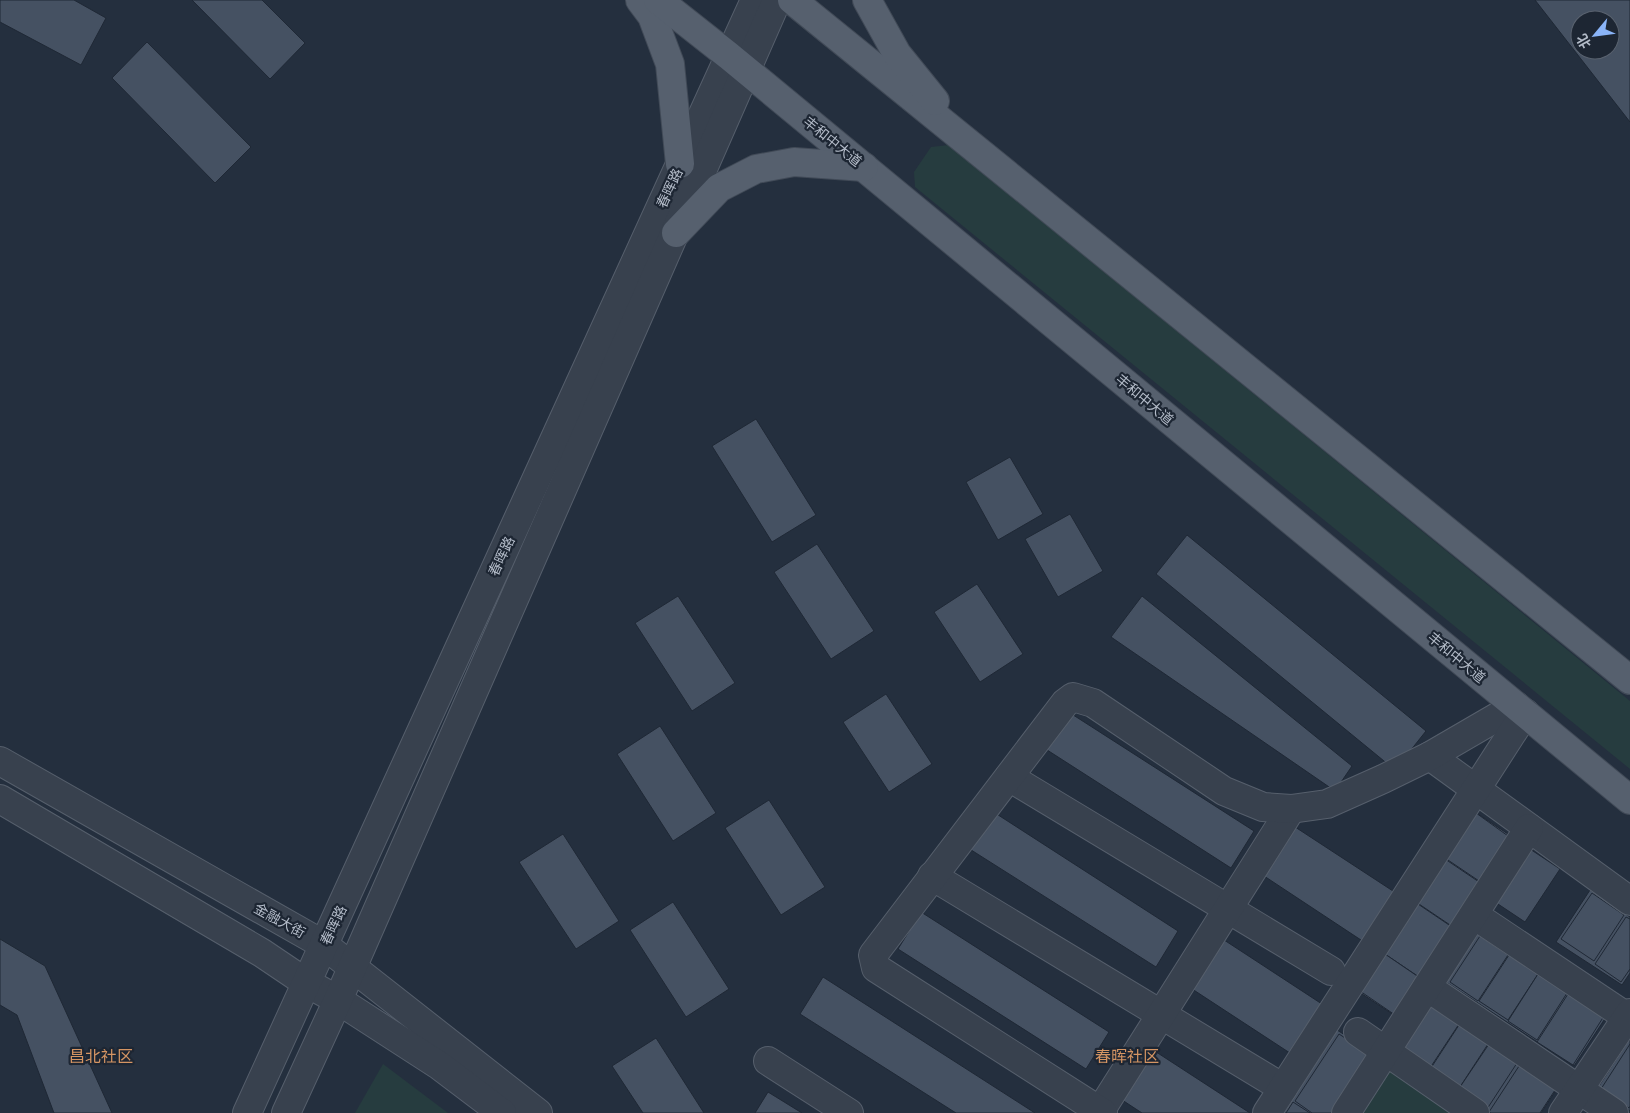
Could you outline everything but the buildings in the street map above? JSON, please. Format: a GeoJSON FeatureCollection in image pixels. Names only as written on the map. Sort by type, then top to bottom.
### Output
{"type":"FeatureCollection","features":[{"type":"Feature","properties":{"kind":"main road"},"geometry":{"type":"LineString","coordinates":[[640,0],[652,16],[670,64],[680,164]]}},
{"type":"Feature","properties":{"kind":"main road","name":"丰和中大道"},"geometry":{"type":"LineString","coordinates":[[658,0],[738,63],[1630,800]]}},
{"type":"Feature","properties":{"kind":"main road"},"geometry":{"type":"LineString","coordinates":[[792,0],[1630,680]]}},
{"type":"Feature","properties":{"kind":"main road"},"geometry":{"type":"LineString","coordinates":[[867,0],[897,54],[968,143]]}},
{"type":"Feature","properties":{"kind":"main road"},"geometry":{"type":"LineString","coordinates":[[676,233],[719,188],[756,169],[794,162],[864,167]]}},
{"type":"Feature","properties":{"kind":"street","name":"春晖路"},"geometry":{"type":"LineString","coordinates":[[286,1113],[338,1000],[676,233],[738,63],[755,0]]}},
{"type":"Feature","properties":{"kind":"street","name":"春晖路"},"geometry":{"type":"LineString","coordinates":[[247,1113],[305,982],[324,945],[680,164],[777,0]]}},
{"type":"Feature","properties":{"kind":"street"},"geometry":{"type":"LineString","coordinates":[[1291,809],[1160,1014],[1101,1112],[876,968],[873,955],[1065,703],[1073,697],[1100,707],[1224,791],[1263,807],[1291,809],[1327,804],[1430,756],[1520,709]]}},
{"type":"Feature","properties":{"kind":"street"},"geometry":{"type":"LineString","coordinates":[[1266,1113],[1476,788],[1520,709]]}},
{"type":"Feature","properties":{"kind":"street"},"geometry":{"type":"LineString","coordinates":[[1430,756],[1630,901]]}},
{"type":"Feature","properties":{"kind":"street","name":"金融大街"},"geometry":{"type":"LineString","coordinates":[[0,761],[324,945],[538,1113]]}},
{"type":"Feature","properties":{"kind":"street"},"geometry":{"type":"LineString","coordinates":[[1009,777],[1331,971]]}},
{"type":"Feature","properties":{"kind":"street"},"geometry":{"type":"LineString","coordinates":[[0,799],[262,953],[305,982],[338,1000],[440,1066],[502,1113]]}},
{"type":"Feature","properties":{"kind":"street"},"geometry":{"type":"LineString","coordinates":[[1346,1113],[1529,828]]}},
{"type":"Feature","properties":{"kind":"street"},"geometry":{"type":"LineString","coordinates":[[932,876],[1283,1088]]}},
{"type":"Feature","properties":{"kind":"street"},"geometry":{"type":"LineString","coordinates":[[1474,915],[1629,1016],[1563,1113]]}},
{"type":"Feature","properties":{"kind":"street"},"geometry":{"type":"LineString","coordinates":[[1427,987],[1614,1113]]}},
{"type":"Feature","properties":{"kind":"street"},"geometry":{"type":"LineString","coordinates":[[1358,1032],[1475,1113]]}},
{"type":"Feature","properties":{"kind":"street"},"geometry":{"type":"LineString","coordinates":[[768,1061],[849,1113]]}},
{"type":"Feature","properties":{"kind":"green space"},"geometry":{"type":"Polygon","coordinates":[[[949,145],[1630,701],[1630,769],[915,187],[914,172],[931,147],[949,145]]]}},
{"type":"Feature","properties":{"kind":"green space"},"geometry":{"type":"Polygon","coordinates":[[[1388,1062],[1465,1113],[1355,1113],[1388,1062]]]}},
{"type":"Feature","properties":{"kind":"green space"},"geometry":{"type":"Polygon","coordinates":[[[383,1064],[448,1113],[355,1113],[383,1064]]]}},
{"type":"Feature","properties":{"kind":"district","name":"昌北社区"},"geometry":{"type":"Point","coordinates":[101,1056]}},
{"type":"Feature","properties":{"kind":"district","name":"春晖社区"},"geometry":{"type":"Point","coordinates":[1127,1056]}}]}
